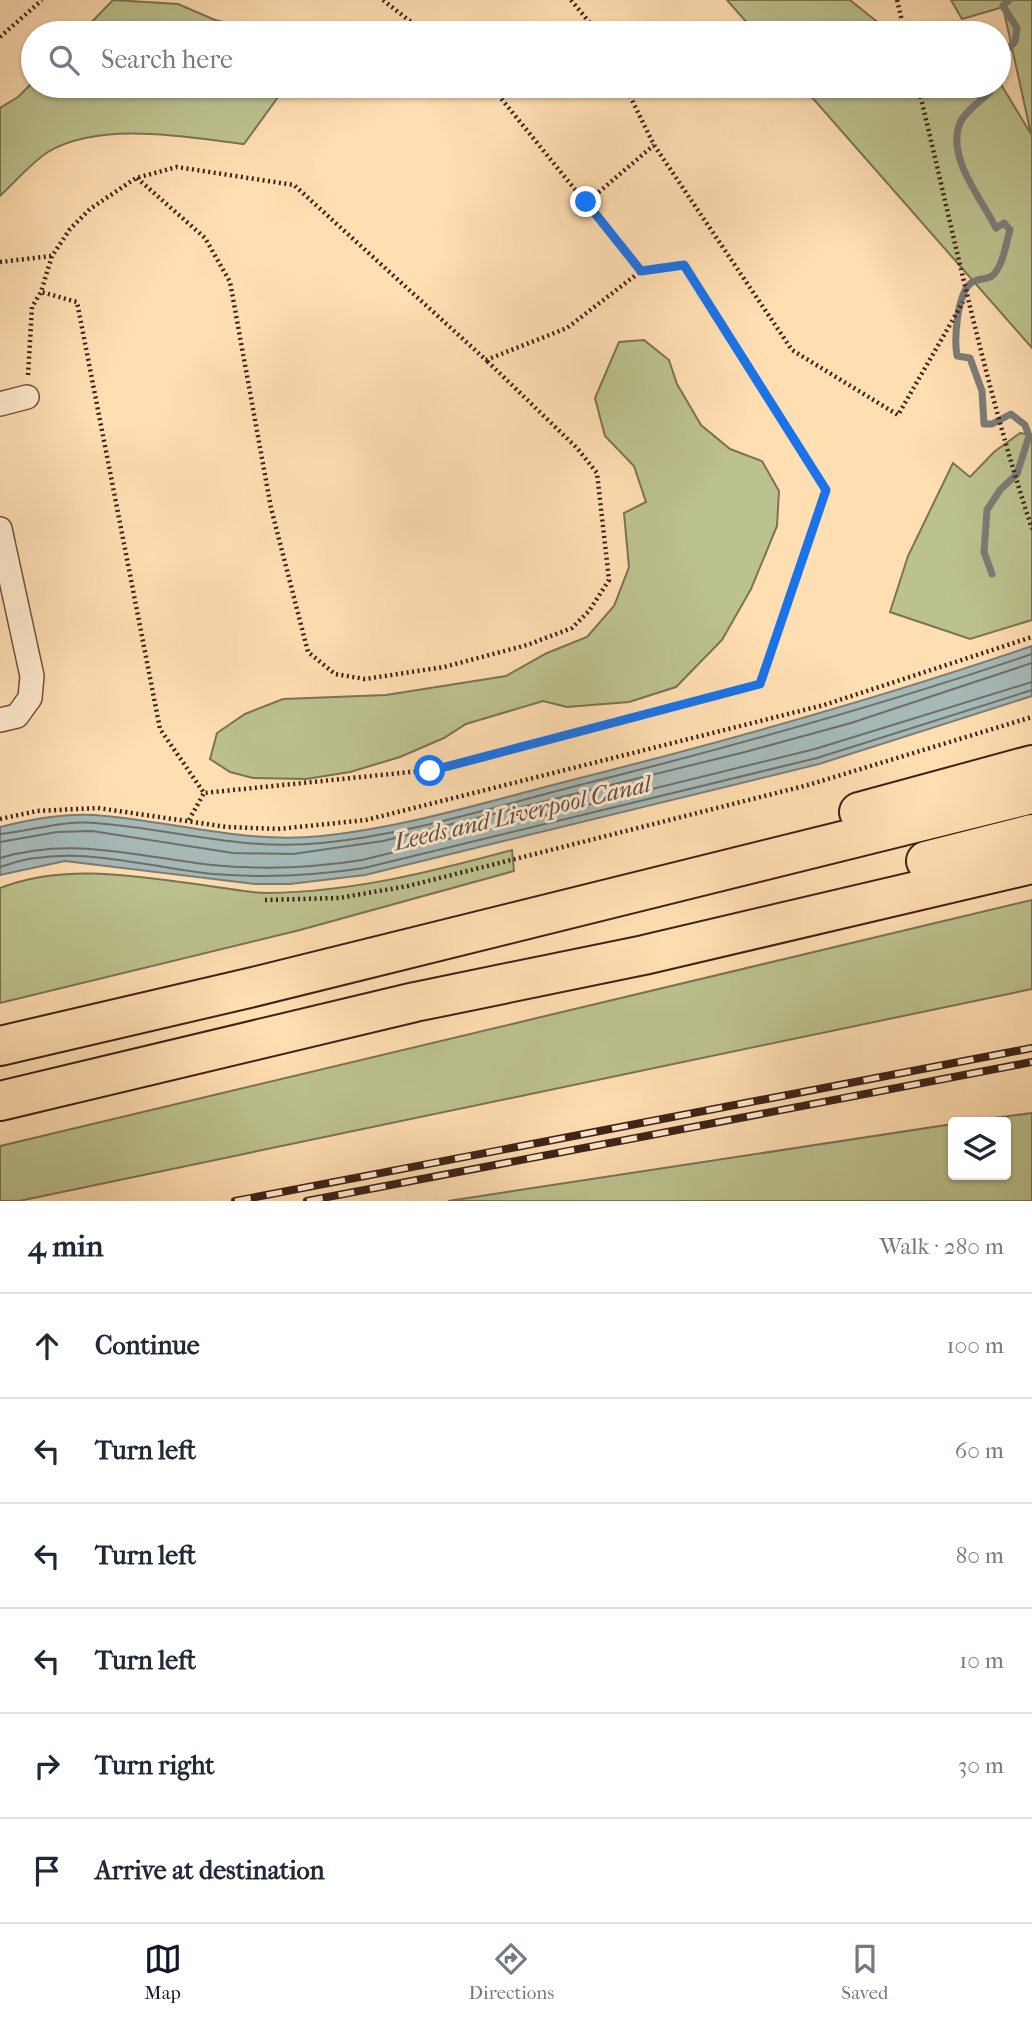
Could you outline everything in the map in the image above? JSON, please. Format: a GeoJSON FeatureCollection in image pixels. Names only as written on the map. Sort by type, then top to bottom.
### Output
{"type":"FeatureCollection","features":[{"type":"Feature","properties":{"kind":"highway"},"geometry":{"type":"LineString","coordinates":[[249,988],[372,941],[1032,765]]}},
{"type":"Feature","properties":{"kind":"highway"},"geometry":{"type":"LineString","coordinates":[[0,1046],[249,988],[1032,794]]}},
{"type":"Feature","properties":{"kind":"highway"},"geometry":{"type":"LineString","coordinates":[[0,1101],[415,1002],[1032,834]]}},
{"type":"Feature","properties":{"kind":"highway"},"geometry":{"type":"LineString","coordinates":[[415,1002],[644,955],[1032,863]]}},
{"type":"Feature","properties":{"kind":"street"},"geometry":{"type":"LineString","coordinates":[[0,404],[27,397]]}},
{"type":"Feature","properties":{"kind":"street"},"geometry":{"type":"LineString","coordinates":[[0,530],[32,676],[30,698],[17,716],[0,719]]}},
{"type":"Feature","properties":{"kind":"path"},"geometry":{"type":"LineString","coordinates":[[0,37],[42,0]]}},
{"type":"Feature","properties":{"kind":"path"},"geometry":{"type":"LineString","coordinates":[[383,0],[410,21]]}},
{"type":"Feature","properties":{"kind":"path"},"geometry":{"type":"LineString","coordinates":[[571,0],[588,21]]}},
{"type":"Feature","properties":{"kind":"path"},"geometry":{"type":"LineString","coordinates":[[897,0],[902,21]]}},
{"type":"Feature","properties":{"kind":"path"},"geometry":{"type":"LineString","coordinates":[[501,98],[641,271]]}},
{"type":"Feature","properties":{"kind":"path"},"geometry":{"type":"LineString","coordinates":[[631,98],[654,145],[792,350],[898,415],[963,302]]}},
{"type":"Feature","properties":{"kind":"path"},"geometry":{"type":"LineString","coordinates":[[921,98],[975,335],[1006,449],[1032,529]]}},
{"type":"Feature","properties":{"kind":"path"},"geometry":{"type":"LineString","coordinates":[[586,202],[654,145]]}},
{"type":"Feature","properties":{"kind":"path"},"geometry":{"type":"LineString","coordinates":[[27,397],[32,307],[41,292],[52,256],[70,229],[90,209],[136,178],[177,167],[294,185],[486,360],[577,448],[597,473],[609,580],[589,611],[572,628],[527,645],[444,667],[365,679],[335,674],[308,652],[271,508],[230,282],[205,239],[136,178]]}},
{"type":"Feature","properties":{"kind":"path"},"geometry":{"type":"LineString","coordinates":[[0,262],[52,256]]}},
{"type":"Feature","properties":{"kind":"path"},"geometry":{"type":"LineString","coordinates":[[204,793],[430,771],[760,684],[826,490],[684,265],[641,271],[568,328],[486,360]]}},
{"type":"Feature","properties":{"kind":"path"},"geometry":{"type":"LineString","coordinates":[[41,292],[77,302],[160,729],[204,793]]}},
{"type":"Feature","properties":{"kind":"path"},"geometry":{"type":"LineString","coordinates":[[0,819],[37,811],[98,808],[189,821],[278,829],[366,820],[824,705],[1032,636]]}},
{"type":"Feature","properties":{"kind":"path"},"geometry":{"type":"LineString","coordinates":[[265,900],[339,898],[408,886],[807,785],[1032,717]]}},
{"type":"Feature","properties":{"kind":"path"},"geometry":{"type":"LineString","coordinates":[[189,821],[204,793]]}},
{"type":"Feature","properties":{"kind":"green space"},"geometry":{"type":"Polygon","coordinates":[[[113,0],[178,4],[219,21],[93,21],[113,0]]]}},
{"type":"Feature","properties":{"kind":"green space"},"geometry":{"type":"Polygon","coordinates":[[[727,0],[850,0],[876,21],[745,21],[727,0]]]}},
{"type":"Feature","properties":{"kind":"green space"},"geometry":{"type":"Polygon","coordinates":[[[951,0],[1032,0],[1032,348],[813,98],[1009,98],[1031,134],[1011,43],[1011,21],[1006,21],[1003,7],[962,19],[951,0]]]}},
{"type":"Feature","properties":{"kind":"green space"},"geometry":{"type":"Polygon","coordinates":[[[21,94],[21,98],[277,98],[244,144],[170,135],[118,134],[92,137],[69,142],[48,152],[0,196],[0,108],[21,94]]]}},
{"type":"Feature","properties":{"kind":"green space"},"geometry":{"type":"Polygon","coordinates":[[[644,340],[669,360],[677,384],[701,425],[730,449],[762,461],[779,491],[777,526],[751,589],[722,640],[676,687],[629,702],[567,707],[543,701],[466,724],[444,738],[400,757],[350,772],[306,779],[253,778],[230,772],[210,759],[217,733],[245,714],[283,699],[386,695],[506,676],[547,653],[587,637],[614,606],[629,567],[624,513],[646,502],[634,466],[605,436],[595,398],[619,342],[644,340]]]}},
{"type":"Feature","properties":{"kind":"green space"},"geometry":{"type":"Polygon","coordinates":[[[1020,433],[1032,435],[1032,620],[970,639],[890,612],[908,556],[953,463],[970,477],[994,452],[1020,433]]]}},
{"type":"Feature","properties":{"kind":"green space"},"geometry":{"type":"Polygon","coordinates":[[[512,850],[514,871],[300,930],[0,1003],[0,888],[25,880],[51,875],[104,874],[253,892],[299,892],[361,885],[512,850]]]}},
{"type":"Feature","properties":{"kind":"green space"},"geometry":{"type":"Polygon","coordinates":[[[1032,900],[1032,989],[19,1201],[0,1201],[0,1146],[1032,900]]]}},
{"type":"Feature","properties":{"kind":"green space"},"geometry":{"type":"Polygon","coordinates":[[[1032,1113],[1032,1201],[448,1201],[948,1125],[948,1180],[1011,1180],[1011,1117],[1002,1117],[1032,1113]]]}},
{"type":"Feature","properties":{"kind":"water","name":"Leeds and Liverpool Canal"},"geometry":{"type":"Polygon","coordinates":[[[1032,646],[1032,696],[819,764],[365,875],[290,884],[255,884],[65,861],[0,875],[0,827],[23,821],[95,815],[264,837],[292,838],[353,832],[479,805],[746,734],[861,701],[1032,646]]]}},
{"type":"Feature","properties":{"kind":"waterway"},"geometry":{"type":"LineString","coordinates":[[1009,0],[1003,6],[1017,28],[1015,42],[1011,46]]}},
{"type":"Feature","properties":{"kind":"waterway"},"geometry":{"type":"LineString","coordinates":[[983,98],[969,110],[960,123],[958,150],[967,177],[996,228],[1004,223],[1010,230],[996,272],[990,277],[971,283],[962,297],[956,328],[957,356],[970,358],[982,391],[984,424],[992,424],[1011,414],[1025,425],[1029,436],[1017,474],[1000,490],[987,510],[984,552],[992,574]]}},
{"type":"Feature","properties":{"kind":"railway"},"geometry":{"type":"LineString","coordinates":[[235,1201],[1032,1048]]}},
{"type":"Feature","properties":{"kind":"railway"},"geometry":{"type":"LineString","coordinates":[[307,1201],[1032,1062]]}},
{"type":"Feature","properties":{"kind":"route"},"geometry":{"type":"LineString","coordinates":[[430,771],[760,684],[826,490],[684,265],[641,271],[586,202]]}}]}
